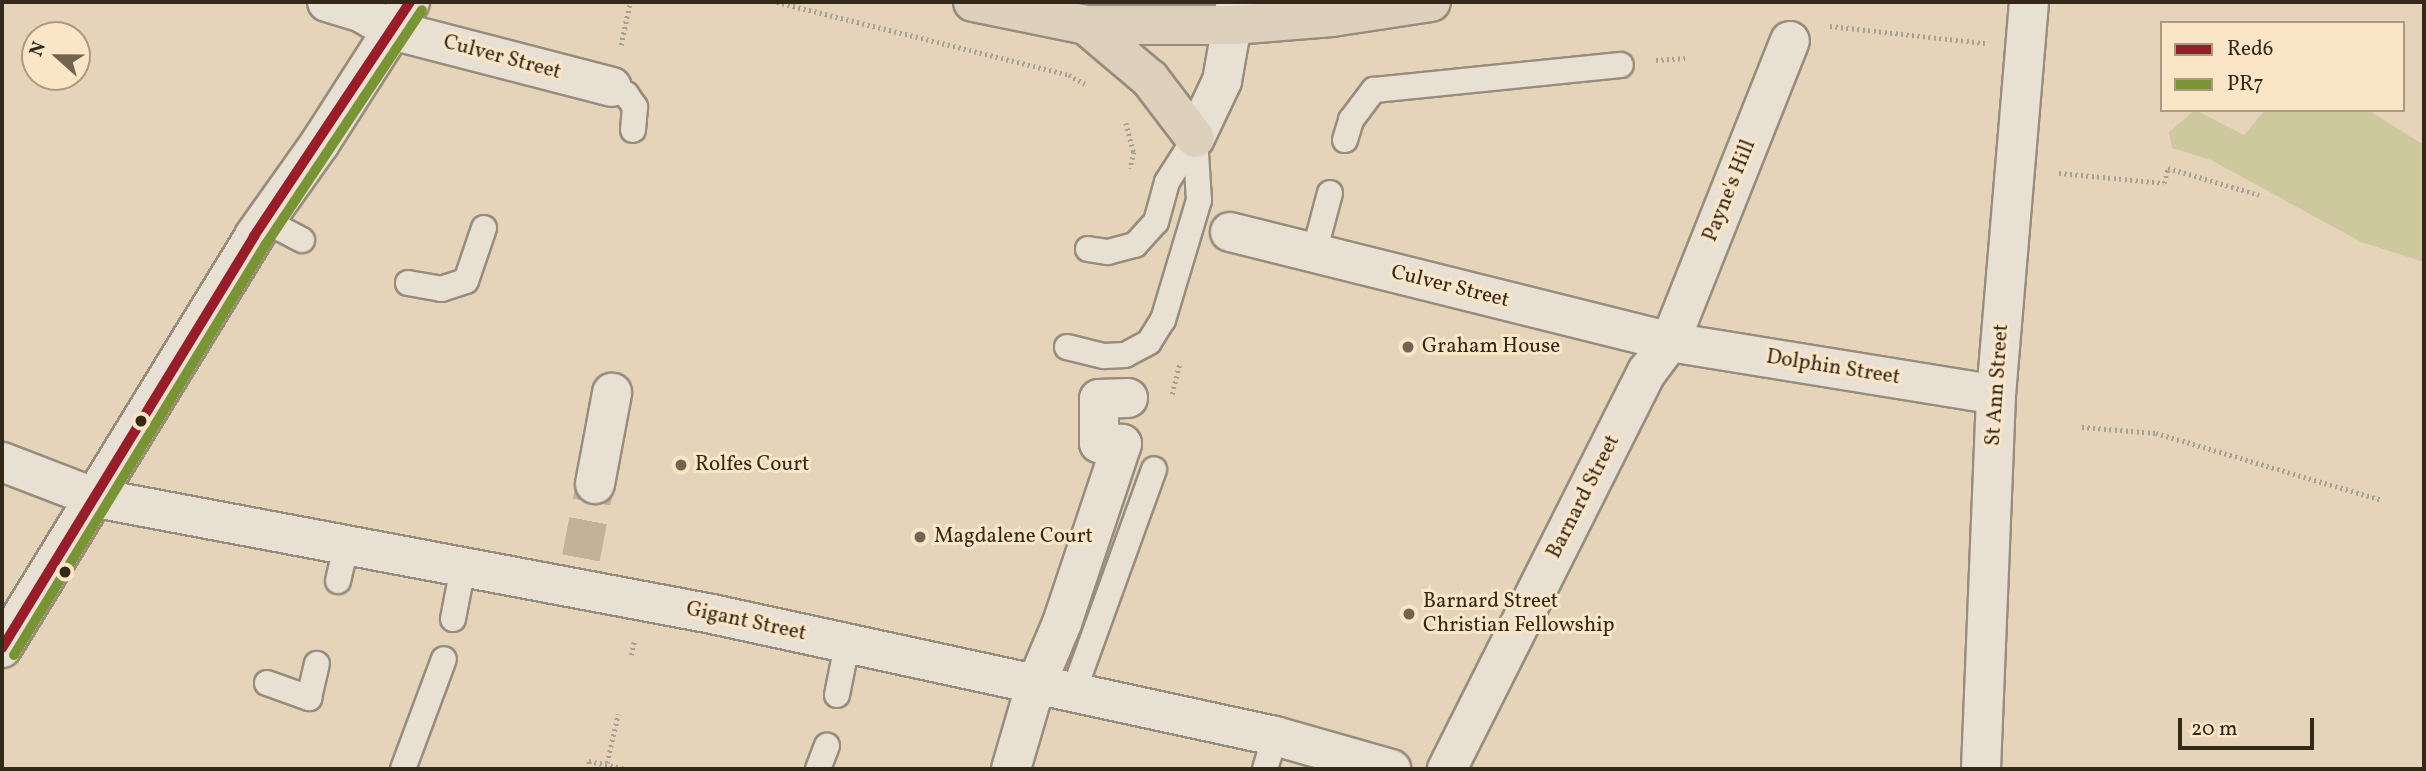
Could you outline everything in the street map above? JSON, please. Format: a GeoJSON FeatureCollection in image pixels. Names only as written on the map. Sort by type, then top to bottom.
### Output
{"type":"FeatureCollection","features":[{"type":"Feature","properties":{"kind":"highway"},"geometry":{"type":"LineString","coordinates":[[973,2],[1086,25],[1235,13],[1332,17],[1431,2]]}},
{"type":"Feature","properties":{"kind":"highway"},"geometry":{"type":"LineString","coordinates":[[1086,25],[1150,79],[1195,138]]}},
{"type":"Feature","properties":{"kind":"street","name":"Culver Street"},"geometry":{"type":"LineString","coordinates":[[327,2],[362,13],[401,16],[612,87]]}},
{"type":"Feature","properties":{"kind":"street","name":"St Ann Street"},"geometry":{"type":"LineString","coordinates":[[1981,769],[1996,395],[2029,2]]}},
{"type":"Feature","properties":{"kind":"street"},"geometry":{"type":"LineString","coordinates":[[1195,138],[1222,81],[1235,13]]}},
{"type":"Feature","properties":{"kind":"street"},"geometry":{"type":"LineString","coordinates":[[2,648],[264,220],[401,16]]}},
{"type":"Feature","properties":{"kind":"street","name":"Payne's Hill"},"geometry":{"type":"LineString","coordinates":[[1670,342],[1807,33]]}},
{"type":"Feature","properties":{"kind":"street","name":"Culver Street"},"geometry":{"type":"LineString","coordinates":[[1230,232],[1670,342]]}},
{"type":"Feature","properties":{"kind":"street","name":"Dolphin Street"},"geometry":{"type":"LineString","coordinates":[[1670,342],[1996,395]]}},
{"type":"Feature","properties":{"kind":"street","name":"Barnard Street"},"geometry":{"type":"LineString","coordinates":[[1447,769],[1647,372],[1670,342]]}},
{"type":"Feature","properties":{"kind":"street"},"geometry":{"type":"LineString","coordinates":[[595,484],[612,393]]}},
{"type":"Feature","properties":{"kind":"street"},"geometry":{"type":"LineString","coordinates":[[1011,769],[1035,687],[1062,623],[1122,444],[1099,443],[1100,399],[1128,398]]}},
{"type":"Feature","properties":{"kind":"street","name":"Gigant Street"},"geometry":{"type":"LineString","coordinates":[[2,462],[96,498],[342,563],[578,573],[847,645],[1072,696],[1270,753],[1391,769]]}},
{"type":"Feature","properties":{"kind":"lane"},"geometry":{"type":"LineString","coordinates":[[1345,139],[1351,120],[1374,90],[1621,65]]}},
{"type":"Feature","properties":{"kind":"lane"},"geometry":{"type":"LineString","coordinates":[[612,87],[625,94],[635,107],[633,130]]}},
{"type":"Feature","properties":{"kind":"lane"},"geometry":{"type":"LineString","coordinates":[[1088,248],[1108,253],[1135,245],[1156,222],[1167,182],[1195,138]]}},
{"type":"Feature","properties":{"kind":"lane"},"geometry":{"type":"LineString","coordinates":[[1067,347],[1104,356],[1125,355],[1149,342],[1163,320],[1199,200],[1195,138]]}},
{"type":"Feature","properties":{"kind":"lane"},"geometry":{"type":"LineString","coordinates":[[1314,253],[1330,193]]}},
{"type":"Feature","properties":{"kind":"lane"},"geometry":{"type":"LineString","coordinates":[[264,220],[302,240]]}},
{"type":"Feature","properties":{"kind":"lane"},"geometry":{"type":"LineString","coordinates":[[408,283],[441,289],[466,281],[484,228]]}},
{"type":"Feature","properties":{"kind":"lane"},"geometry":{"type":"LineString","coordinates":[[1072,696],[1154,469]]}},
{"type":"Feature","properties":{"kind":"lane"},"geometry":{"type":"LineString","coordinates":[[453,619],[463,567]]}},
{"type":"Feature","properties":{"kind":"lane"},"geometry":{"type":"LineString","coordinates":[[837,695],[847,645]]}},
{"type":"Feature","properties":{"kind":"lane"},"geometry":{"type":"LineString","coordinates":[[403,769],[444,659]]}},
{"type":"Feature","properties":{"kind":"lane"},"geometry":{"type":"LineString","coordinates":[[267,683],[309,698],[317,664]]}},
{"type":"Feature","properties":{"kind":"lane"},"geometry":{"type":"LineString","coordinates":[[817,769],[827,746]]}},
{"type":"Feature","properties":{"kind":"path"},"geometry":{"type":"LineString","coordinates":[[776,2],[1069,75],[1093,89]]}},
{"type":"Feature","properties":{"kind":"path"},"geometry":{"type":"LineString","coordinates":[[1807,33],[2024,48]]}},
{"type":"Feature","properties":{"kind":"path"},"geometry":{"type":"LineString","coordinates":[[1119,112],[1126,120],[1134,152],[1128,178]]}},
{"type":"Feature","properties":{"kind":"path"},"geometry":{"type":"LineString","coordinates":[[2015,168],[2164,183],[2168,168],[2259,195]]}},
{"type":"Feature","properties":{"kind":"path"},"geometry":{"type":"LineString","coordinates":[[2082,428],[2157,433],[2382,500]]}},
{"type":"Feature","properties":{"kind":"path"},"geometry":{"type":"LineString","coordinates":[[607,763],[618,714]]}},
{"type":"Feature","properties":{"kind":"path"},"geometry":{"type":"LineString","coordinates":[[587,769],[589,761],[627,769]]}},
{"type":"Feature","properties":{"kind":"shaded area"},"geometry":{"type":"Polygon","coordinates":[[[2193,112],[2199,112],[2244,135],[2263,112],[2371,112],[2424,145],[2424,262],[2361,242],[2211,160],[2172,148],[2169,132],[2193,112]]]}},
{"type":"Feature","properties":{"kind":"tunnel"},"geometry":{"type":"LineString","coordinates":[[581,558],[595,484]]}},
{"type":"Feature","properties":{"kind":"transit line","name":"Red6"},"geometry":{"type":"LineString","coordinates":[[2,648],[254,236],[410,2]]}},
{"type":"Feature","properties":{"kind":"transit line","name":"PR7"},"geometry":{"type":"LineString","coordinates":[[14,655],[266,244],[422,10]]}},
{"type":"Feature","properties":{"kind":"place","name":"Graham House"},"geometry":{"type":"Point","coordinates":[1408,347]}},
{"type":"Feature","properties":{"kind":"place","name":"Rolfes Court"},"geometry":{"type":"Point","coordinates":[681,465]}},
{"type":"Feature","properties":{"kind":"place","name":"Magdalene Court"},"geometry":{"type":"Point","coordinates":[920,537]}},
{"type":"Feature","properties":{"kind":"place","name":"Barnard Street Christian Fellowship"},"geometry":{"type":"Point","coordinates":[1409,614]}}]}
